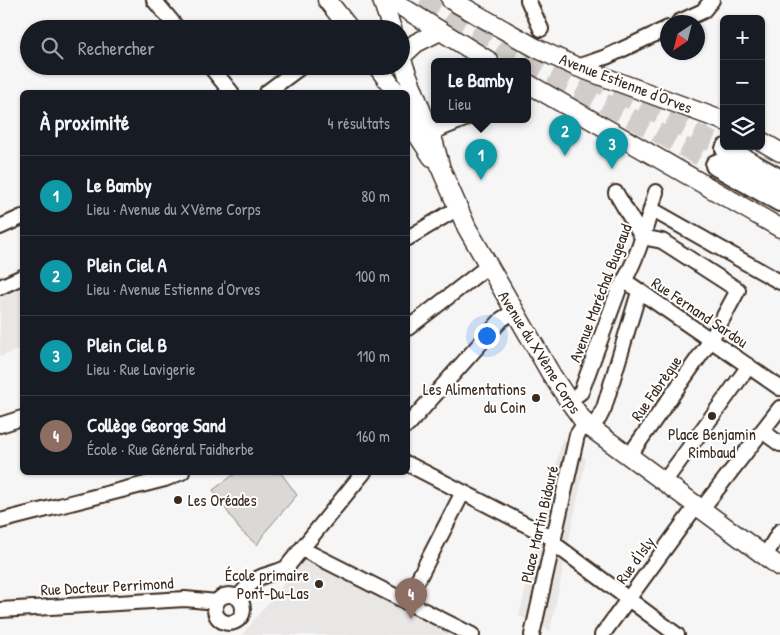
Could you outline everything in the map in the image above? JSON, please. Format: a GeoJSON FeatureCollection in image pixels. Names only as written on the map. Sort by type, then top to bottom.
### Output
{"type":"FeatureCollection","features":[{"type":"Feature","properties":{"kind":"highway"},"geometry":{"type":"LineString","coordinates":[[780,180],[721,157],[780,201]]}},
{"type":"Feature","properties":{"kind":"main road"},"geometry":{"type":"LineString","coordinates":[[327,0],[343,20]]}},
{"type":"Feature","properties":{"kind":"main road"},"geometry":{"type":"LineString","coordinates":[[382,0],[389,20]]}},
{"type":"Feature","properties":{"kind":"main road"},"geometry":{"type":"LineString","coordinates":[[391,0],[484,58]]}},
{"type":"Feature","properties":{"kind":"main road","name":"Avenue Estienne d'Orves"},"geometry":{"type":"LineString","coordinates":[[451,0],[536,48],[577,67],[720,120]]}},
{"type":"Feature","properties":{"kind":"main road"},"geometry":{"type":"LineString","coordinates":[[410,49],[416,43],[440,31]]}},
{"type":"Feature","properties":{"kind":"main road"},"geometry":{"type":"LineString","coordinates":[[384,75],[395,90]]}},
{"type":"Feature","properties":{"kind":"main road","name":"Avenue du XVème Corps"},"geometry":{"type":"LineString","coordinates":[[408,75],[430,133],[441,170],[458,208],[488,266],[551,374],[569,401],[588,426],[780,567]]}},
{"type":"Feature","properties":{"kind":"main road"},"geometry":{"type":"LineString","coordinates":[[531,85],[780,228]]}},
{"type":"Feature","properties":{"kind":"main road"},"geometry":{"type":"LineString","coordinates":[[410,119],[416,134],[441,170]]}},
{"type":"Feature","properties":{"kind":"main road"},"geometry":{"type":"LineString","coordinates":[[765,143],[780,152]]}},
{"type":"Feature","properties":{"kind":"street"},"geometry":{"type":"LineString","coordinates":[[154,0],[171,20]]}},
{"type":"Feature","properties":{"kind":"street"},"geometry":{"type":"LineString","coordinates":[[528,0],[541,29]]}},
{"type":"Feature","properties":{"kind":"street"},"geometry":{"type":"LineString","coordinates":[[694,15],[703,11],[712,0]]}},
{"type":"Feature","properties":{"kind":"street"},"geometry":{"type":"LineString","coordinates":[[577,67],[606,57],[660,32]]}},
{"type":"Feature","properties":{"kind":"street"},"geometry":{"type":"LineString","coordinates":[[217,75],[229,90]]}},
{"type":"Feature","properties":{"kind":"street"},"geometry":{"type":"LineString","coordinates":[[270,90],[290,75]]}},
{"type":"Feature","properties":{"kind":"street"},"geometry":{"type":"LineString","coordinates":[[430,133],[455,123]]}},
{"type":"Feature","properties":{"kind":"street","name":"Avenue Maréchal Bugeaud"},"geometry":{"type":"LineString","coordinates":[[569,401],[581,392],[619,289],[625,281],[642,237],[656,192]]}},
{"type":"Feature","properties":{"kind":"street"},"geometry":{"type":"LineString","coordinates":[[616,193],[642,237]]}},
{"type":"Feature","properties":{"kind":"street"},"geometry":{"type":"LineString","coordinates":[[410,237],[458,208]]}},
{"type":"Feature","properties":{"kind":"street"},"geometry":{"type":"LineString","coordinates":[[651,209],[780,282]]}},
{"type":"Feature","properties":{"kind":"street"},"geometry":{"type":"LineString","coordinates":[[0,227],[20,218]]}},
{"type":"Feature","properties":{"kind":"street","name":"Rue Fabrègue"},"geometry":{"type":"LineString","coordinates":[[629,456],[711,340],[738,290],[662,241],[642,237]]}},
{"type":"Feature","properties":{"kind":"street"},"geometry":{"type":"LineString","coordinates":[[410,326],[488,266]]}},
{"type":"Feature","properties":{"kind":"street"},"geometry":{"type":"LineString","coordinates":[[0,287],[20,279]]}},
{"type":"Feature","properties":{"kind":"street","name":"Rue Fernand Sardou"},"geometry":{"type":"LineString","coordinates":[[625,281],[780,388]]}},
{"type":"Feature","properties":{"kind":"street"},"geometry":{"type":"LineString","coordinates":[[588,426],[599,418],[604,408],[639,292]]}},
{"type":"Feature","properties":{"kind":"street"},"geometry":{"type":"LineString","coordinates":[[410,423],[502,319],[515,311]]}},
{"type":"Feature","properties":{"kind":"street"},"geometry":{"type":"LineString","coordinates":[[664,482],[749,366]]}},
{"type":"Feature","properties":{"kind":"street","name":"Rue d'Isly"},"geometry":{"type":"LineString","coordinates":[[602,635],[699,508],[780,408]]}},
{"type":"Feature","properties":{"kind":"street"},"geometry":{"type":"LineString","coordinates":[[0,425],[20,419]]}},
{"type":"Feature","properties":{"kind":"street","name":"Place Martin Bidouré"},"geometry":{"type":"LineString","coordinates":[[532,635],[577,435],[588,426]]}},
{"type":"Feature","properties":{"kind":"street"},"geometry":{"type":"LineString","coordinates":[[762,430],[780,444]]}},
{"type":"Feature","properties":{"kind":"street"},"geometry":{"type":"LineString","coordinates":[[410,465],[553,541],[677,635]]}},
{"type":"Feature","properties":{"kind":"street"},"geometry":{"type":"LineString","coordinates":[[0,521],[175,475]]}},
{"type":"Feature","properties":{"kind":"street"},"geometry":{"type":"LineString","coordinates":[[238,598],[249,584],[261,576],[276,574],[286,568],[362,475]]}},
{"type":"Feature","properties":{"kind":"street"},"geometry":{"type":"LineString","coordinates":[[407,601],[463,492]]}},
{"type":"Feature","properties":{"kind":"street"},"geometry":{"type":"LineString","coordinates":[[765,556],[780,531]]}},
{"type":"Feature","properties":{"kind":"street"},"geometry":{"type":"LineString","coordinates":[[302,549],[472,635]]}},
{"type":"Feature","properties":{"kind":"street"},"geometry":{"type":"LineString","coordinates":[[231,595],[238,598],[241,600],[244,608],[243,615],[231,629],[221,621],[216,615],[215,610],[217,602],[222,596],[231,595]]}},
{"type":"Feature","properties":{"kind":"street","name":"Rue Docteur Perrimond"},"geometry":{"type":"LineString","coordinates":[[0,610],[185,599],[217,602]]}},
{"type":"Feature","properties":{"kind":"shaded area"},"geometry":{"type":"Polygon","coordinates":[[[20,285],[20,349],[0,357],[0,293],[20,285]]]}},
{"type":"Feature","properties":{"kind":"shaded area"},"geometry":{"type":"Polygon","coordinates":[[[562,439],[586,459],[550,631],[519,616],[562,439]]]}},
{"type":"Feature","properties":{"kind":"shaded area"},"geometry":{"type":"Polygon","coordinates":[[[233,475],[282,475],[297,495],[265,532],[257,545],[240,530],[213,490],[233,475]]]}},
{"type":"Feature","properties":{"kind":"shaded area","name":"École primaire Pont-Du-Las"},"geometry":{"type":"Polygon","coordinates":[[[307,559],[458,635],[242,635],[302,561],[307,559]]]}},
{"type":"Feature","properties":{"kind":"tunnel"},"geometry":{"type":"LineString","coordinates":[[421,0],[522,58]]}},
{"type":"Feature","properties":{"kind":"tunnel"},"geometry":{"type":"LineString","coordinates":[[531,63],[716,165]]}},
{"type":"Feature","properties":{"kind":"tunnel"},"geometry":{"type":"LineString","coordinates":[[588,77],[720,146]]}},
{"type":"Feature","properties":{"kind":"place","name":"Plein Ciel A"},"geometry":{"type":"Point","coordinates":[565,156]}},
{"type":"Feature","properties":{"kind":"place","name":"Plein Ciel B"},"geometry":{"type":"Point","coordinates":[612,169]}},
{"type":"Feature","properties":{"kind":"place","name":"Le Bamby"},"geometry":{"type":"Point","coordinates":[481,180]}},
{"type":"Feature","properties":{"kind":"place","name":"Les Alimentations du Coin"},"geometry":{"type":"Point","coordinates":[536,398]}},
{"type":"Feature","properties":{"kind":"place","name":"Place Benjamin Rimbaud"},"geometry":{"type":"Point","coordinates":[712,416]}},
{"type":"Feature","properties":{"kind":"place","name":"Les Oréades"},"geometry":{"type":"Point","coordinates":[178,500]}},
{"type":"Feature","properties":{"kind":"place","name":"École primaire Pont-Du-Las"},"geometry":{"type":"Point","coordinates":[319,584]}},
{"type":"Feature","properties":{"kind":"place","name":"Collège George Sand"},"geometry":{"type":"Point","coordinates":[411,619]}}]}
